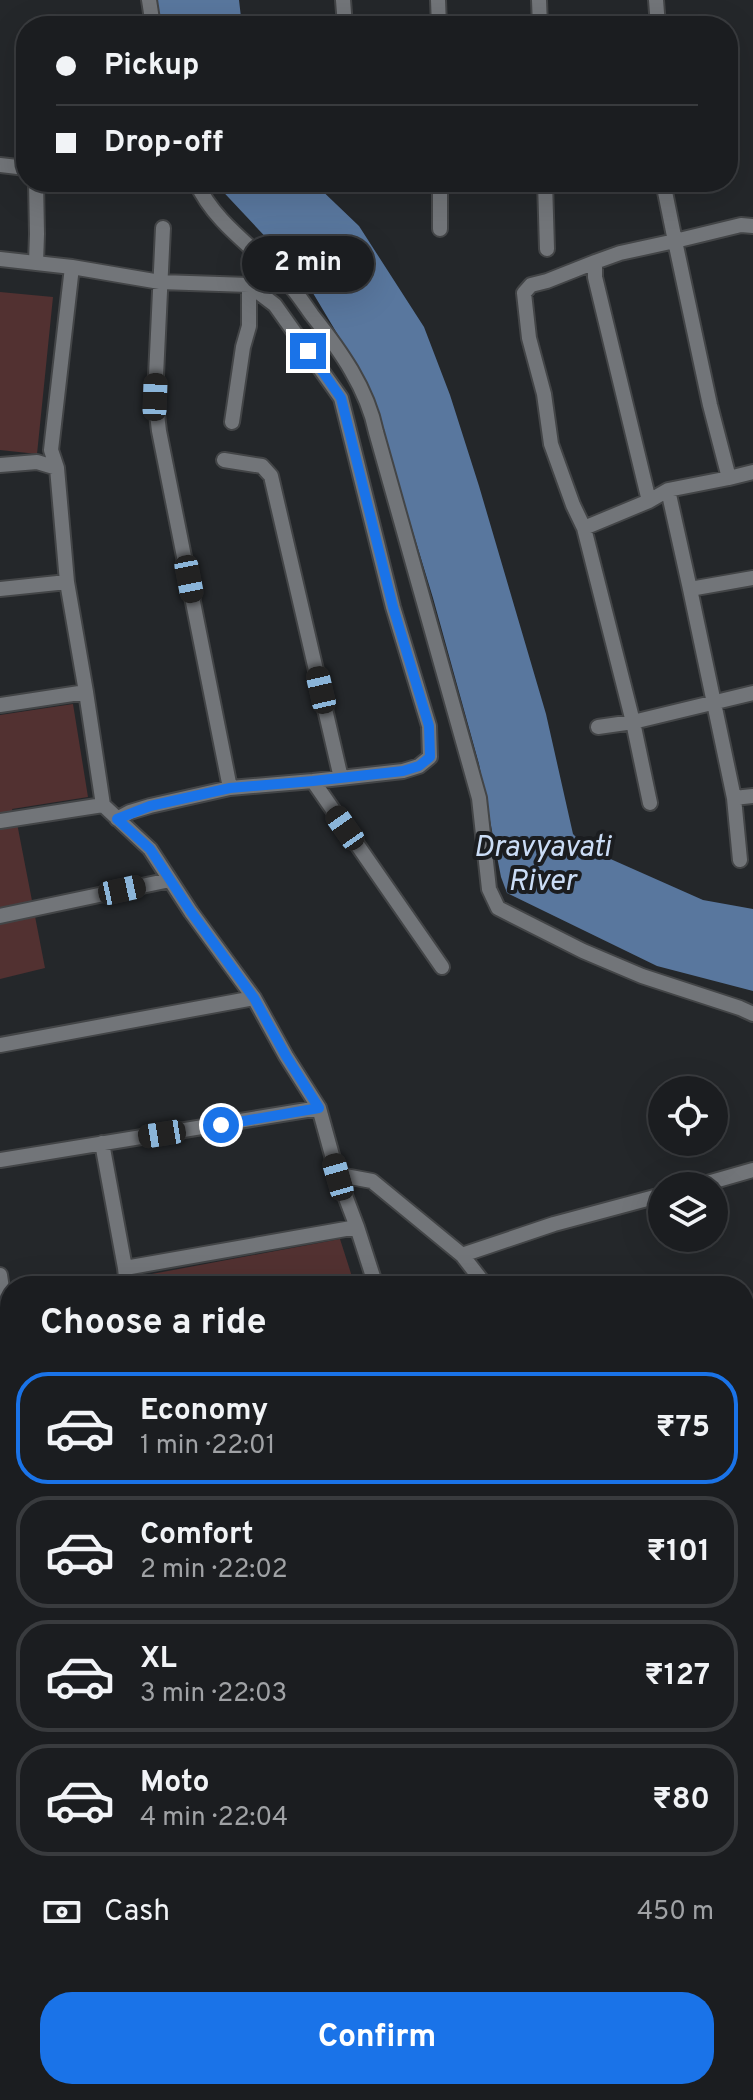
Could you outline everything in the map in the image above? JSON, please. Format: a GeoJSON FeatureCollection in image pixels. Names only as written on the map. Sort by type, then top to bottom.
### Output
{"type":"FeatureCollection","features":[{"type":"Feature","properties":{"kind":"street"},"geometry":{"type":"LineString","coordinates":[[36,192],[36,263]]}},
{"type":"Feature","properties":{"kind":"street"},"geometry":{"type":"LineString","coordinates":[[200,192],[229,229],[287,282],[341,352],[371,409],[479,798],[489,889],[498,908],[583,951],[642,976],[753,1014]]}},
{"type":"Feature","properties":{"kind":"street"},"geometry":{"type":"LineString","coordinates":[[440,192],[440,229]]}},
{"type":"Feature","properties":{"kind":"street"},"geometry":{"type":"LineString","coordinates":[[545,192],[547,249]]}},
{"type":"Feature","properties":{"kind":"street"},"geometry":{"type":"LineString","coordinates":[[665,192],[710,405],[729,478]]}},
{"type":"Feature","properties":{"kind":"street"},"geometry":{"type":"LineString","coordinates":[[650,803],[584,528],[551,444],[544,394],[529,338],[524,293],[531,285],[620,253],[741,225],[753,226]]}},
{"type":"Feature","properties":{"kind":"street"},"geometry":{"type":"LineString","coordinates":[[163,228],[155,397],[159,431],[230,788]]}},
{"type":"Feature","properties":{"kind":"street"},"geometry":{"type":"LineString","coordinates":[[0,259],[160,282],[249,285],[275,305],[341,398],[396,620],[429,726],[430,757],[419,766],[403,771],[230,788],[150,806],[117,819]]}},
{"type":"Feature","properties":{"kind":"street"},"geometry":{"type":"LineString","coordinates":[[595,262],[595,277],[649,501]]}},
{"type":"Feature","properties":{"kind":"street"},"geometry":{"type":"LineString","coordinates":[[72,267],[51,450],[57,468],[67,582],[103,805],[150,849],[254,998],[319,1108],[338,1177],[373,1276]]}},
{"type":"Feature","properties":{"kind":"street"},"geometry":{"type":"LineString","coordinates":[[232,422],[249,326],[249,285]]}},
{"type":"Feature","properties":{"kind":"street"},"geometry":{"type":"LineString","coordinates":[[224,460],[262,466],[271,476],[341,778]]}},
{"type":"Feature","properties":{"kind":"street"},"geometry":{"type":"LineString","coordinates":[[0,465],[37,462],[57,468]]}},
{"type":"Feature","properties":{"kind":"street"},"geometry":{"type":"LineString","coordinates":[[584,528],[668,490],[753,472]]}},
{"type":"Feature","properties":{"kind":"street"},"geometry":{"type":"LineString","coordinates":[[668,490],[734,798],[740,860]]}},
{"type":"Feature","properties":{"kind":"street"},"geometry":{"type":"LineString","coordinates":[[690,589],[753,578]]}},
{"type":"Feature","properties":{"kind":"street"},"geometry":{"type":"LineString","coordinates":[[0,589],[67,582]]}},
{"type":"Feature","properties":{"kind":"street"},"geometry":{"type":"LineString","coordinates":[[0,705],[86,692]]}},
{"type":"Feature","properties":{"kind":"street"},"geometry":{"type":"LineString","coordinates":[[598,727],[633,722],[753,693]]}},
{"type":"Feature","properties":{"kind":"street"},"geometry":{"type":"LineString","coordinates":[[313,781],[442,967]]}},
{"type":"Feature","properties":{"kind":"street"},"geometry":{"type":"LineString","coordinates":[[734,798],[753,796]]}},
{"type":"Feature","properties":{"kind":"street"},"geometry":{"type":"LineString","coordinates":[[0,821],[103,805]]}},
{"type":"Feature","properties":{"kind":"street"},"geometry":{"type":"LineString","coordinates":[[0,916],[170,880]]}},
{"type":"Feature","properties":{"kind":"street"},"geometry":{"type":"LineString","coordinates":[[0,1045],[254,998]]}},
{"type":"Feature","properties":{"kind":"street"},"geometry":{"type":"LineString","coordinates":[[0,1160],[319,1108]]}},
{"type":"Feature","properties":{"kind":"street"},"geometry":{"type":"LineString","coordinates":[[102,1143],[126,1276]]}},
{"type":"Feature","properties":{"kind":"street"},"geometry":{"type":"LineString","coordinates":[[728,1177],[753,1170]]}},
{"type":"Feature","properties":{"kind":"street"},"geometry":{"type":"LineString","coordinates":[[338,1177],[372,1181],[462,1255],[478,1276]]}},
{"type":"Feature","properties":{"kind":"street"},"geometry":{"type":"LineString","coordinates":[[462,1255],[554,1224],[648,1199]]}},
{"type":"Feature","properties":{"kind":"street"},"geometry":{"type":"LineString","coordinates":[[125,1268],[357,1227]]}},
{"type":"Feature","properties":{"kind":"shaded area"},"geometry":{"type":"Polygon","coordinates":[[[0,292],[53,297],[37,454],[0,450],[0,292]]]}},
{"type":"Feature","properties":{"kind":"shaded area"},"geometry":{"type":"Polygon","coordinates":[[[73,704],[88,797],[12,809],[45,968],[0,979],[0,715],[73,704]]]}},
{"type":"Feature","properties":{"kind":"shaded area"},"geometry":{"type":"Polygon","coordinates":[[[340,1239],[352,1276],[141,1276],[340,1239]]]}},
{"type":"Feature","properties":{"kind":"water"},"geometry":{"type":"Polygon","coordinates":[[[157,0],[239,0],[241,16],[159,16],[157,0]]]}},
{"type":"Feature","properties":{"kind":"water","name":"Dravyavati River"},"geometry":{"type":"Polygon","coordinates":[[[223,192],[323,192],[359,226],[424,327],[450,395],[546,714],[573,834],[588,849],[703,900],[753,909],[753,991],[657,966],[507,893],[501,877],[479,764],[369,387],[304,278],[223,192]]]}},
{"type":"Feature","properties":{"kind":"route"},"geometry":{"type":"LineString","coordinates":[[221,1125],[319,1108],[254,998],[191,912],[150,849],[117,819],[150,806],[230,788],[403,771],[419,766],[430,757],[429,726],[393,607],[341,398],[308,351]]}}]}
